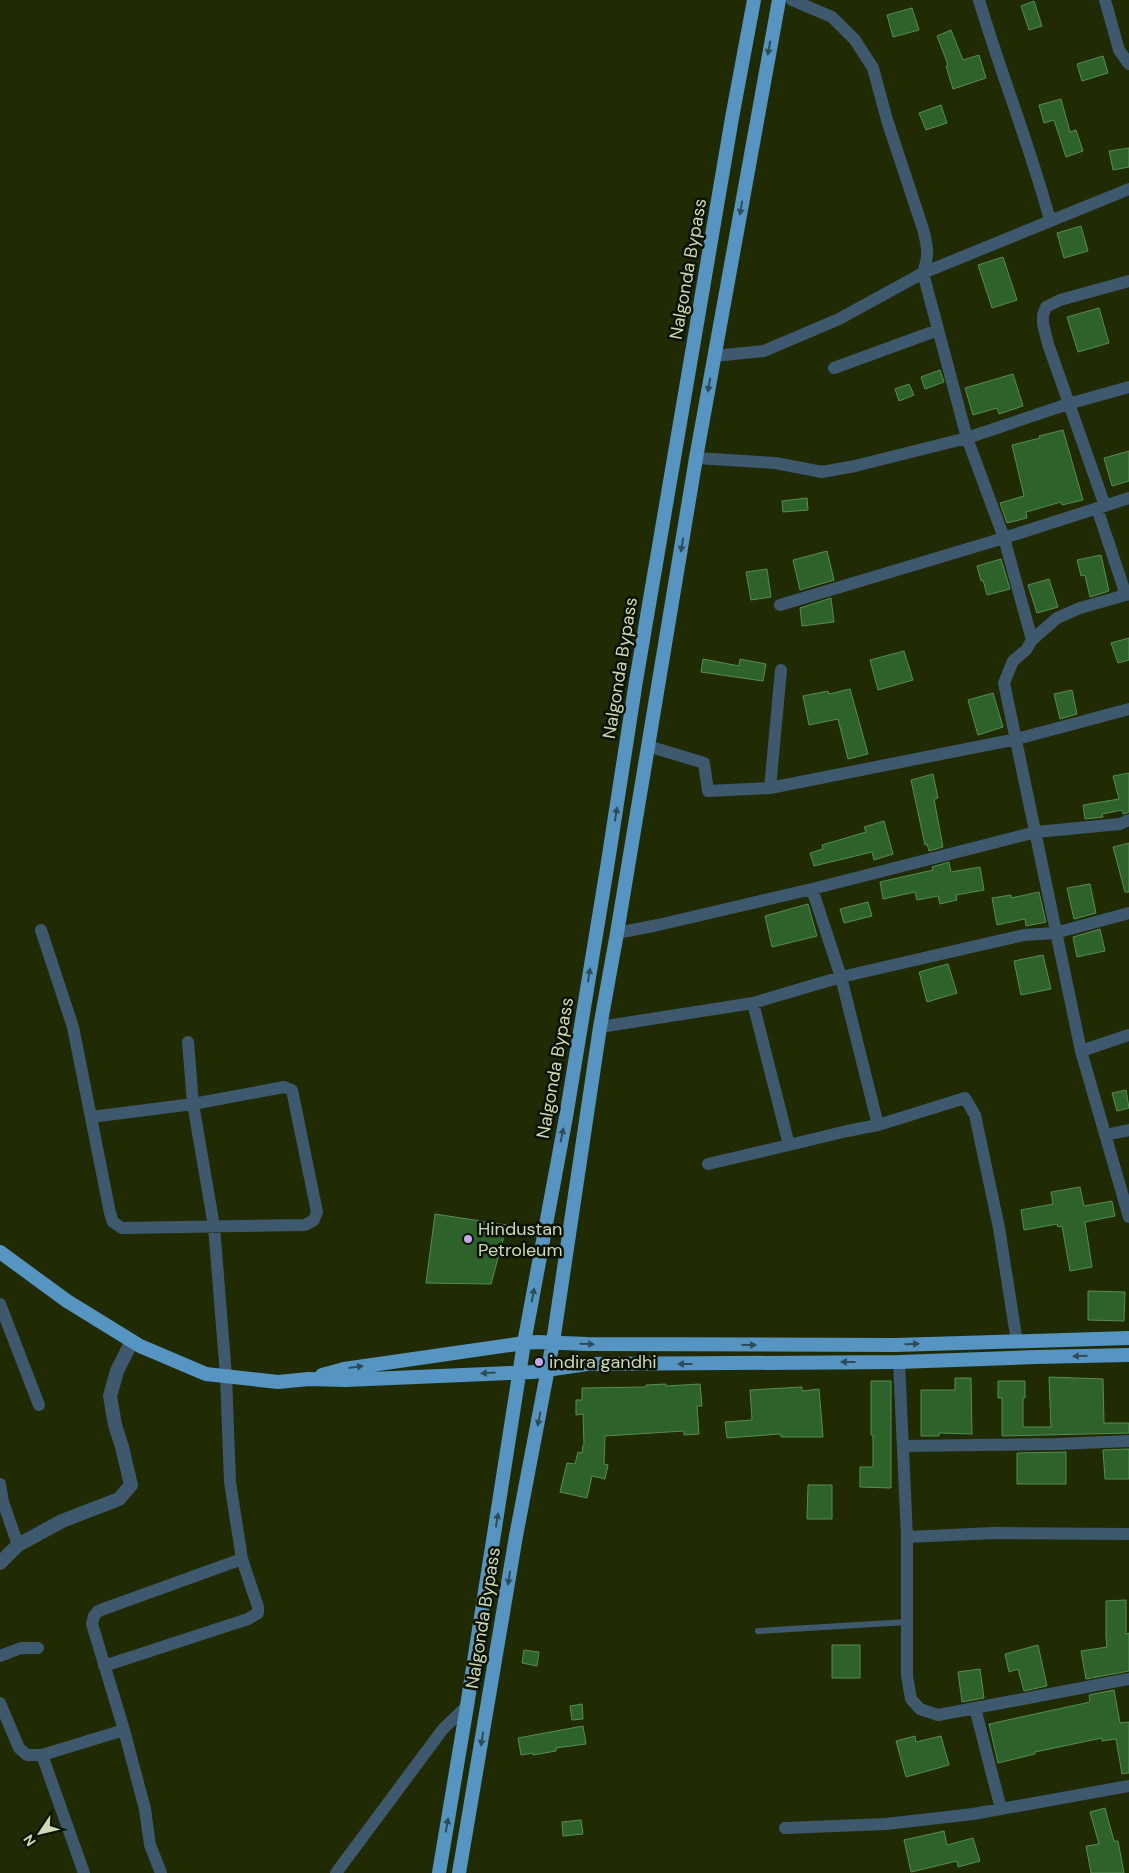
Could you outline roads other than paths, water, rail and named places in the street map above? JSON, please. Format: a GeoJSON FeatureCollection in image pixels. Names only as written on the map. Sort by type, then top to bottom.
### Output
{"type":"FeatureCollection","features":[{"type":"Feature","properties":{"kind":"highway","name":"Nalgonda Bypass"},"geometry":{"type":"LineString","coordinates":[[439,1873],[468,1706],[524,1343],[566,1117],[641,652],[754,0]]}},
{"type":"Feature","properties":{"kind":"highway","name":"Nalgonda Bypass"},"geometry":{"type":"LineString","coordinates":[[460,1873],[516,1536],[553,1342],[600,1026],[618,933],[696,458],[779,0]]}},
{"type":"Feature","properties":{"kind":"highway"},"geometry":{"type":"LineString","coordinates":[[0,1252],[67,1300],[132,1341],[206,1374],[278,1382],[309,1378],[344,1369],[524,1343],[896,1345],[1129,1338]]}},
{"type":"Feature","properties":{"kind":"highway"},"geometry":{"type":"LineString","coordinates":[[309,1378],[346,1380],[548,1371],[587,1364],[899,1362],[1129,1355]]}},
{"type":"Feature","properties":{"kind":"street"},"geometry":{"type":"LineString","coordinates":[[792,0],[832,17],[856,40],[872,68],[928,247],[928,257],[922,274],[966,438],[1004,538],[1032,640]]}},
{"type":"Feature","properties":{"kind":"street"},"geometry":{"type":"LineString","coordinates":[[979,0],[1036,170],[1050,220]]}},
{"type":"Feature","properties":{"kind":"street"},"geometry":{"type":"LineString","coordinates":[[1105,0],[1119,50],[1129,64]]}},
{"type":"Feature","properties":{"kind":"street"},"geometry":{"type":"LineString","coordinates":[[714,356],[764,351],[840,320],[922,274],[1129,188]]}},
{"type":"Feature","properties":{"kind":"street"},"geometry":{"type":"LineString","coordinates":[[1129,281],[1060,300],[1046,308],[1043,315],[1043,324],[1128,594],[1080,608],[1057,618],[1032,640],[1026,650],[1013,661],[1004,683],[1081,1051],[1129,1217]]}},
{"type":"Feature","properties":{"kind":"street"},"geometry":{"type":"LineString","coordinates":[[834,368],[938,330]]}},
{"type":"Feature","properties":{"kind":"street"},"geometry":{"type":"LineString","coordinates":[[696,458],[775,463],[822,472],[855,466],[966,438],[1068,404],[1129,387]]}},
{"type":"Feature","properties":{"kind":"street"},"geometry":{"type":"LineString","coordinates":[[780,605],[1004,538],[1129,498]]}},
{"type":"Feature","properties":{"kind":"street"},"geometry":{"type":"LineString","coordinates":[[770,788],[777,695],[781,670]]}},
{"type":"Feature","properties":{"kind":"street"},"geometry":{"type":"LineString","coordinates":[[648,746],[704,763],[708,791],[770,788],[1017,739],[1129,709]]}},
{"type":"Feature","properties":{"kind":"street"},"geometry":{"type":"LineString","coordinates":[[618,933],[812,889],[1036,832],[1120,824],[1129,820]]}},
{"type":"Feature","properties":{"kind":"street"},"geometry":{"type":"LineString","coordinates":[[812,889],[841,977],[878,1125]]}},
{"type":"Feature","properties":{"kind":"street"},"geometry":{"type":"LineString","coordinates":[[600,1026],[753,1003],[841,977],[1024,935],[1056,933],[1129,913]]}},
{"type":"Feature","properties":{"kind":"street"},"geometry":{"type":"LineString","coordinates":[[41,930],[69,1010],[110,1213],[113,1222],[122,1228],[306,1225],[314,1220],[317,1212],[292,1090],[284,1087],[193,1104],[91,1116]]}},
{"type":"Feature","properties":{"kind":"street"},"geometry":{"type":"LineString","coordinates":[[753,1003],[789,1145]]}},
{"type":"Feature","properties":{"kind":"street"},"geometry":{"type":"LineString","coordinates":[[1081,1051],[1129,1035]]}},
{"type":"Feature","properties":{"kind":"street"},"geometry":{"type":"LineString","coordinates":[[104,1666],[258,1614],[258,1607],[242,1559],[230,1482],[226,1376],[214,1226],[193,1104],[188,1042]]}},
{"type":"Feature","properties":{"kind":"street"},"geometry":{"type":"LineString","coordinates":[[708,1164],[847,1130],[878,1125],[965,1098],[971,1105],[975,1115],[999,1228],[1017,1342]]}},
{"type":"Feature","properties":{"kind":"street"},"geometry":{"type":"LineString","coordinates":[[1104,1135],[1129,1130]]}},
{"type":"Feature","properties":{"kind":"street"},"geometry":{"type":"LineString","coordinates":[[0,1304],[39,1405]]}},
{"type":"Feature","properties":{"kind":"street"},"geometry":{"type":"LineString","coordinates":[[0,1563],[18,1544],[62,1522],[119,1499],[131,1485],[115,1425],[110,1396],[117,1371],[132,1341]]}},
{"type":"Feature","properties":{"kind":"street"},"geometry":{"type":"LineString","coordinates":[[899,1362],[907,1537],[907,1676],[912,1699],[920,1709],[938,1715],[1129,1679]]}},
{"type":"Feature","properties":{"kind":"street"},"geometry":{"type":"LineString","coordinates":[[903,1446],[1129,1441]]}},
{"type":"Feature","properties":{"kind":"street"},"geometry":{"type":"LineString","coordinates":[[0,1484],[3,1502],[18,1544]]}},
{"type":"Feature","properties":{"kind":"street"},"geometry":{"type":"LineString","coordinates":[[907,1537],[994,1534],[1129,1534]]}},
{"type":"Feature","properties":{"kind":"street"},"geometry":{"type":"LineString","coordinates":[[161,1873],[150,1845],[145,1809],[124,1730],[92,1624],[94,1616],[98,1611],[242,1559]]}},
{"type":"Feature","properties":{"kind":"street"},"geometry":{"type":"LineString","coordinates":[[0,1656],[21,1648],[38,1648]]}},
{"type":"Feature","properties":{"kind":"street"},"geometry":{"type":"LineString","coordinates":[[0,1703],[19,1748],[27,1755],[42,1755],[124,1730]]}},
{"type":"Feature","properties":{"kind":"street"},"geometry":{"type":"LineString","coordinates":[[336,1873],[443,1729],[468,1706]]}},
{"type":"Feature","properties":{"kind":"street"},"geometry":{"type":"LineString","coordinates":[[975,1708],[1001,1809]]}},
{"type":"Feature","properties":{"kind":"street"},"geometry":{"type":"LineString","coordinates":[[42,1755],[84,1873]]}},
{"type":"Feature","properties":{"kind":"street"},"geometry":{"type":"LineString","coordinates":[[784,1828],[886,1824],[1001,1809],[1129,1786]]}},
{"type":"Feature","properties":{"kind":"lane"},"geometry":{"type":"LineString","coordinates":[[758,1631],[907,1622]]}},
{"type":"Feature","properties":{"kind":"place","name":"Hindustan Petroleum"},"geometry":{"type":"Point","coordinates":[468,1239]}},
{"type":"Feature","properties":{"kind":"place","name":"indira gandhi"},"geometry":{"type":"Point","coordinates":[539,1362]}}]}
